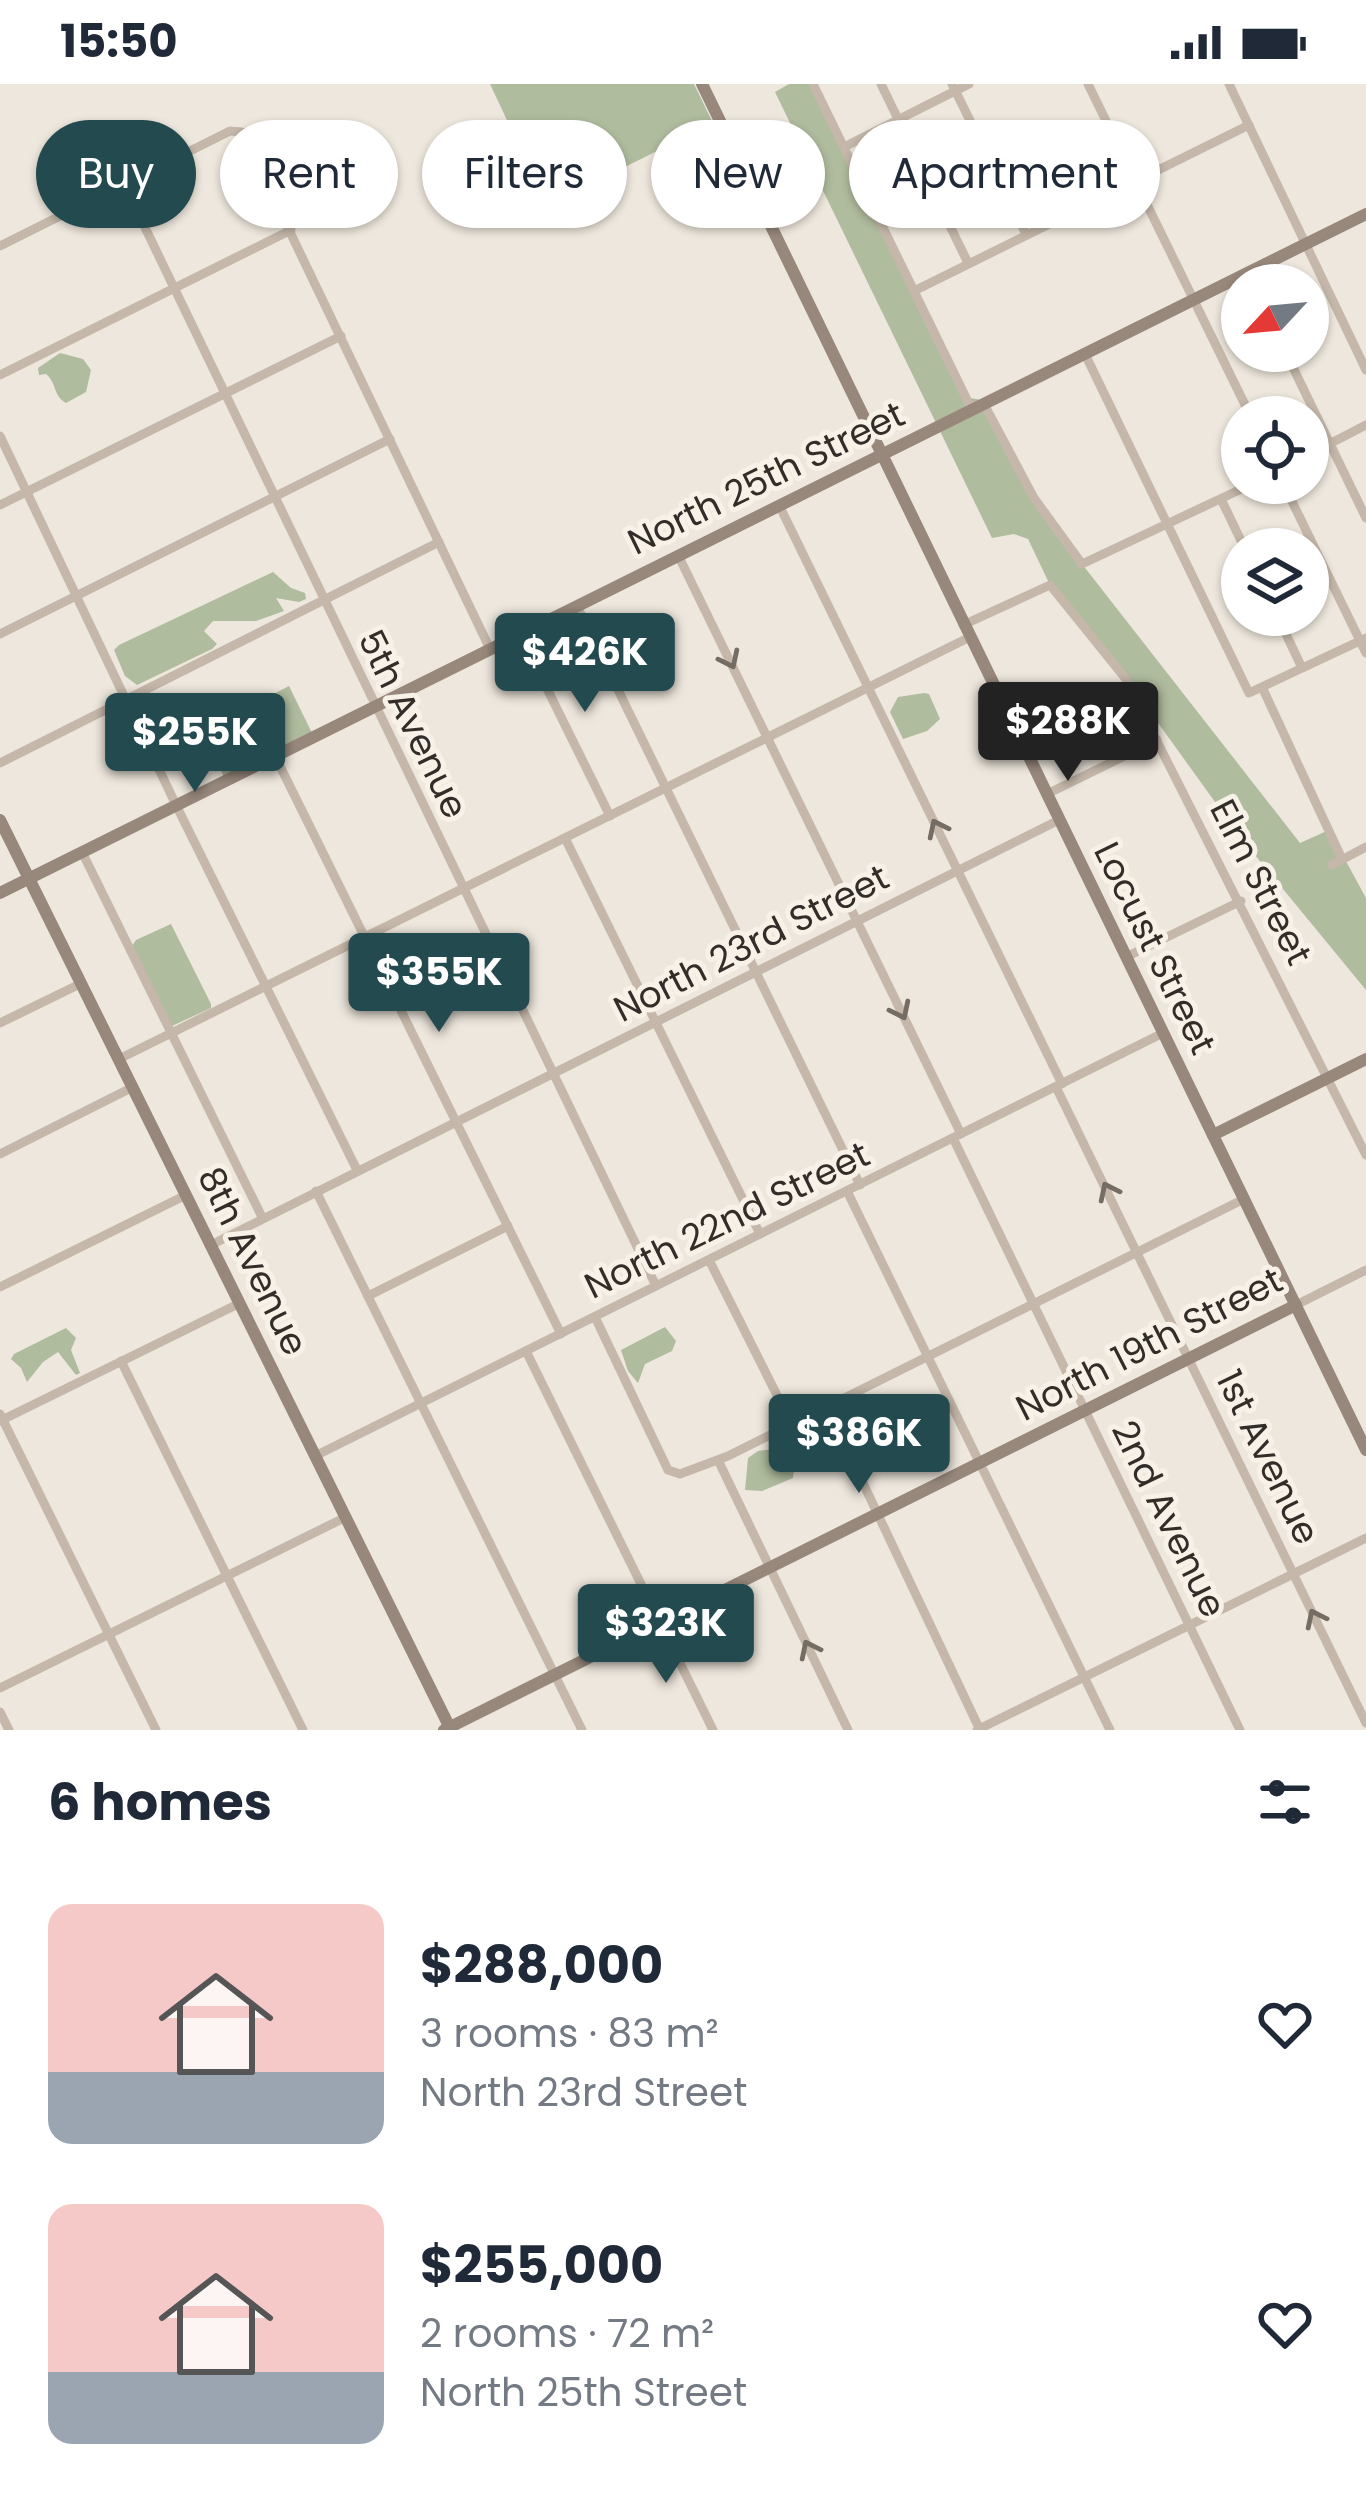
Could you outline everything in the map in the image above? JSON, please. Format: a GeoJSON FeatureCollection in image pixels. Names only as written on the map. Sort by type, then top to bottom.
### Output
{"type":"FeatureCollection","features":[{"type":"Feature","properties":{"kind":"street","name":"Locust Street"},"geometry":{"type":"LineString","coordinates":[[702,84],[1366,1450]]}},
{"type":"Feature","properties":{"kind":"street"},"geometry":{"type":"LineString","coordinates":[[830,84],[814,87],[914,291],[978,407],[1082,564],[1221,499]]}},
{"type":"Feature","properties":{"kind":"street"},"geometry":{"type":"LineString","coordinates":[[881,84],[968,263]]}},
{"type":"Feature","properties":{"kind":"street"},"geometry":{"type":"LineString","coordinates":[[844,148],[954,87],[969,84]]}},
{"type":"Feature","properties":{"kind":"street"},"geometry":{"type":"LineString","coordinates":[[1088,84],[1106,120]]}},
{"type":"Feature","properties":{"kind":"street"},"geometry":{"type":"LineString","coordinates":[[1228,84],[1366,370]]}},
{"type":"Feature","properties":{"kind":"street"},"geometry":{"type":"LineString","coordinates":[[954,87],[1026,234]]}},
{"type":"Feature","properties":{"kind":"street"},"geometry":{"type":"LineString","coordinates":[[1160,168],[1249,125]]}},
{"type":"Feature","properties":{"kind":"street"},"geometry":{"type":"LineString","coordinates":[[196,150],[238,130],[245,135],[490,649]]}},
{"type":"Feature","properties":{"kind":"street","name":"North 25th Street"},"geometry":{"type":"LineString","coordinates":[[1274,264],[1366,214]]}},
{"type":"Feature","properties":{"kind":"street"},"geometry":{"type":"LineString","coordinates":[[0,246],[36,228]]}},
{"type":"Feature","properties":{"kind":"street","name":"5th Avenue"},"geometry":{"type":"LineString","coordinates":[[145,228],[656,1286]]}},
{"type":"Feature","properties":{"kind":"street"},"geometry":{"type":"LineString","coordinates":[[914,291],[1038,228]]}},
{"type":"Feature","properties":{"kind":"street"},"geometry":{"type":"LineString","coordinates":[[1159,228],[1241,396]]}},
{"type":"Feature","properties":{"kind":"street"},"geometry":{"type":"LineString","coordinates":[[0,375],[291,230]]}},
{"type":"Feature","properties":{"kind":"street","name":"North 25th Street"},"geometry":{"type":"LineString","coordinates":[[0,893],[882,453],[1221,291]]}},
{"type":"Feature","properties":{"kind":"street"},"geometry":{"type":"LineString","coordinates":[[0,505],[341,336]]}},
{"type":"Feature","properties":{"kind":"street"},"geometry":{"type":"LineString","coordinates":[[1085,354],[1250,693],[1363,640]]}},
{"type":"Feature","properties":{"kind":"street"},"geometry":{"type":"LineString","coordinates":[[1296,372],[1366,518]]}},
{"type":"Feature","properties":{"kind":"street"},"geometry":{"type":"LineString","coordinates":[[1330,444],[1366,425]]}},
{"type":"Feature","properties":{"kind":"street"},"geometry":{"type":"LineString","coordinates":[[0,436],[357,1170]]}},
{"type":"Feature","properties":{"kind":"street"},"geometry":{"type":"LineString","coordinates":[[0,634],[390,439]]}},
{"type":"Feature","properties":{"kind":"street"},"geometry":{"type":"LineString","coordinates":[[1294,504],[1366,653]]}},
{"type":"Feature","properties":{"kind":"street","name":"1st Avenue"},"geometry":{"type":"LineString","coordinates":[[779,505],[1366,1723]]}},
{"type":"Feature","properties":{"kind":"street"},"geometry":{"type":"LineString","coordinates":[[0,764],[439,542]]}},
{"type":"Feature","properties":{"kind":"street","name":"2nd Avenue"},"geometry":{"type":"LineString","coordinates":[[678,555],[1240,1730]]}},
{"type":"Feature","properties":{"kind":"street","name":"Elm Street"},"geometry":{"type":"LineString","coordinates":[[967,631],[1050,585],[1117,666],[1366,1155]]}},
{"type":"Feature","properties":{"kind":"street"},"geometry":{"type":"LineString","coordinates":[[577,606],[860,1185]]}},
{"type":"Feature","properties":{"kind":"street"},"geometry":{"type":"LineString","coordinates":[[119,1059],[868,687],[967,631]]}},
{"type":"Feature","properties":{"kind":"street"},"geometry":{"type":"LineString","coordinates":[[520,634],[610,816]]}},
{"type":"Feature","properties":{"kind":"street"},"geometry":{"type":"LineString","coordinates":[[1286,636],[1302,668]]}},
{"type":"Feature","properties":{"kind":"street"},"geometry":{"type":"LineString","coordinates":[[1262,687],[1337,862],[1366,848]]}},
{"type":"Feature","properties":{"kind":"street"},"geometry":{"type":"LineString","coordinates":[[1046,794],[1157,740]]}},
{"type":"Feature","properties":{"kind":"street"},"geometry":{"type":"LineString","coordinates":[[275,756],[561,1334]]}},
{"type":"Feature","properties":{"kind":"street","name":"8th Avenue"},"geometry":{"type":"LineString","coordinates":[[0,820],[448,1729]]}},
{"type":"Feature","properties":{"kind":"street","name":"North 23rd Street"},"geometry":{"type":"LineString","coordinates":[[211,1244],[1059,820]]}},
{"type":"Feature","properties":{"kind":"street"},"geometry":{"type":"LineString","coordinates":[[565,838],[760,1234]]}},
{"type":"Feature","properties":{"kind":"street"},"geometry":{"type":"LineString","coordinates":[[82,852],[262,1217]]}},
{"type":"Feature","properties":{"kind":"street"},"geometry":{"type":"LineString","coordinates":[[1126,957],[1240,901]]}},
{"type":"Feature","properties":{"kind":"street"},"geometry":{"type":"LineString","coordinates":[[0,1023],[82,982]]}},
{"type":"Feature","properties":{"kind":"street","name":"North 22nd Street"},"geometry":{"type":"LineString","coordinates":[[315,1456],[1163,1034]]}},
{"type":"Feature","properties":{"kind":"street"},"geometry":{"type":"LineString","coordinates":[[1213,1135],[1366,1059]]}},
{"type":"Feature","properties":{"kind":"street"},"geometry":{"type":"LineString","coordinates":[[0,1154],[134,1088]]}},
{"type":"Feature","properties":{"kind":"street"},"geometry":{"type":"LineString","coordinates":[[316,1191],[582,1730]]}},
{"type":"Feature","properties":{"kind":"street"},"geometry":{"type":"LineString","coordinates":[[848,1191],[1110,1730]]}},
{"type":"Feature","properties":{"kind":"street"},"geometry":{"type":"LineString","coordinates":[[0,1288],[186,1195]]}},
{"type":"Feature","properties":{"kind":"street"},"geometry":{"type":"LineString","coordinates":[[595,1316],[672,1473],[718,1460],[792,1425],[1244,1199]]}},
{"type":"Feature","properties":{"kind":"street"},"geometry":{"type":"LineString","coordinates":[[368,1296],[508,1226]]}},
{"type":"Feature","properties":{"kind":"street"},"geometry":{"type":"LineString","coordinates":[[710,1260],[792,1425]]}},
{"type":"Feature","properties":{"kind":"street","name":"North 19th Street"},"geometry":{"type":"LineString","coordinates":[[448,1729],[1366,1270]]}},
{"type":"Feature","properties":{"kind":"street"},"geometry":{"type":"LineString","coordinates":[[155,1730],[1,1418],[240,1303]]}},
{"type":"Feature","properties":{"kind":"street"},"geometry":{"type":"LineString","coordinates":[[526,1351],[712,1730]]}},
{"type":"Feature","properties":{"kind":"street"},"geometry":{"type":"LineString","coordinates":[[121,1361],[303,1730]]}},
{"type":"Feature","properties":{"kind":"street"},"geometry":{"type":"LineString","coordinates":[[827,1407],[979,1730],[1366,1538]]}},
{"type":"Feature","properties":{"kind":"street"},"geometry":{"type":"LineString","coordinates":[[718,1460],[848,1730]]}},
{"type":"Feature","properties":{"kind":"street"},"geometry":{"type":"LineString","coordinates":[[0,1688],[346,1517]]}},
{"type":"Feature","properties":{"kind":"street"},"geometry":{"type":"LineString","coordinates":[[0,1712],[9,1730]]}},
{"type":"Feature","properties":{"kind":"green space"},"geometry":{"type":"Polygon","coordinates":[[[490,84],[694,84],[712,120],[651,120],[651,154],[627,166],[627,120],[507,120],[490,84]]]}},
{"type":"Feature","properties":{"kind":"green space"},"geometry":{"type":"Polygon","coordinates":[[[789,84],[813,84],[849,156],[849,228],[885,228],[970,398],[987,401],[1003,444],[1082,564],[1300,843],[1329,830],[1366,898],[1366,990],[1241,838],[1117,666],[1050,585],[1028,539],[1014,534],[992,538],[825,195],[825,120],[789,120],[775,92],[789,84]]]}},
{"type":"Feature","properties":{"kind":"green space"},"geometry":{"type":"Polygon","coordinates":[[[60,353],[83,359],[91,370],[86,392],[66,403],[38,368],[60,353]]]}},
{"type":"Feature","properties":{"kind":"green space"},"geometry":{"type":"Polygon","coordinates":[[[273,572],[305,593],[306,599],[276,598],[284,611],[256,621],[213,621],[204,631],[217,644],[212,649],[137,685],[125,676],[114,650],[119,645],[273,572]]]}},
{"type":"Feature","properties":{"kind":"green space"},"geometry":{"type":"Polygon","coordinates":[[[289,686],[312,733],[224,777],[202,731],[289,686]]]}},
{"type":"Feature","properties":{"kind":"green space"},"geometry":{"type":"Polygon","coordinates":[[[929,694],[940,719],[927,731],[903,739],[890,712],[898,697],[929,694]]]}},
{"type":"Feature","properties":{"kind":"green space"},"geometry":{"type":"Polygon","coordinates":[[[171,924],[211,1004],[172,1026],[132,946],[171,924]]]}},
{"type":"Feature","properties":{"kind":"green space"},"geometry":{"type":"Polygon","coordinates":[[[665,1327],[676,1341],[672,1351],[645,1364],[638,1383],[621,1350],[665,1327]]]}},
{"type":"Feature","properties":{"kind":"green space"},"geometry":{"type":"Polygon","coordinates":[[[66,1328],[76,1338],[71,1350],[80,1373],[76,1375],[58,1352],[27,1382],[11,1359],[14,1354],[66,1328]]]}},
{"type":"Feature","properties":{"kind":"green space"},"geometry":{"type":"Polygon","coordinates":[[[773,1449],[786,1457],[794,1469],[793,1478],[762,1491],[745,1490],[748,1458],[773,1449]]]}}]}
